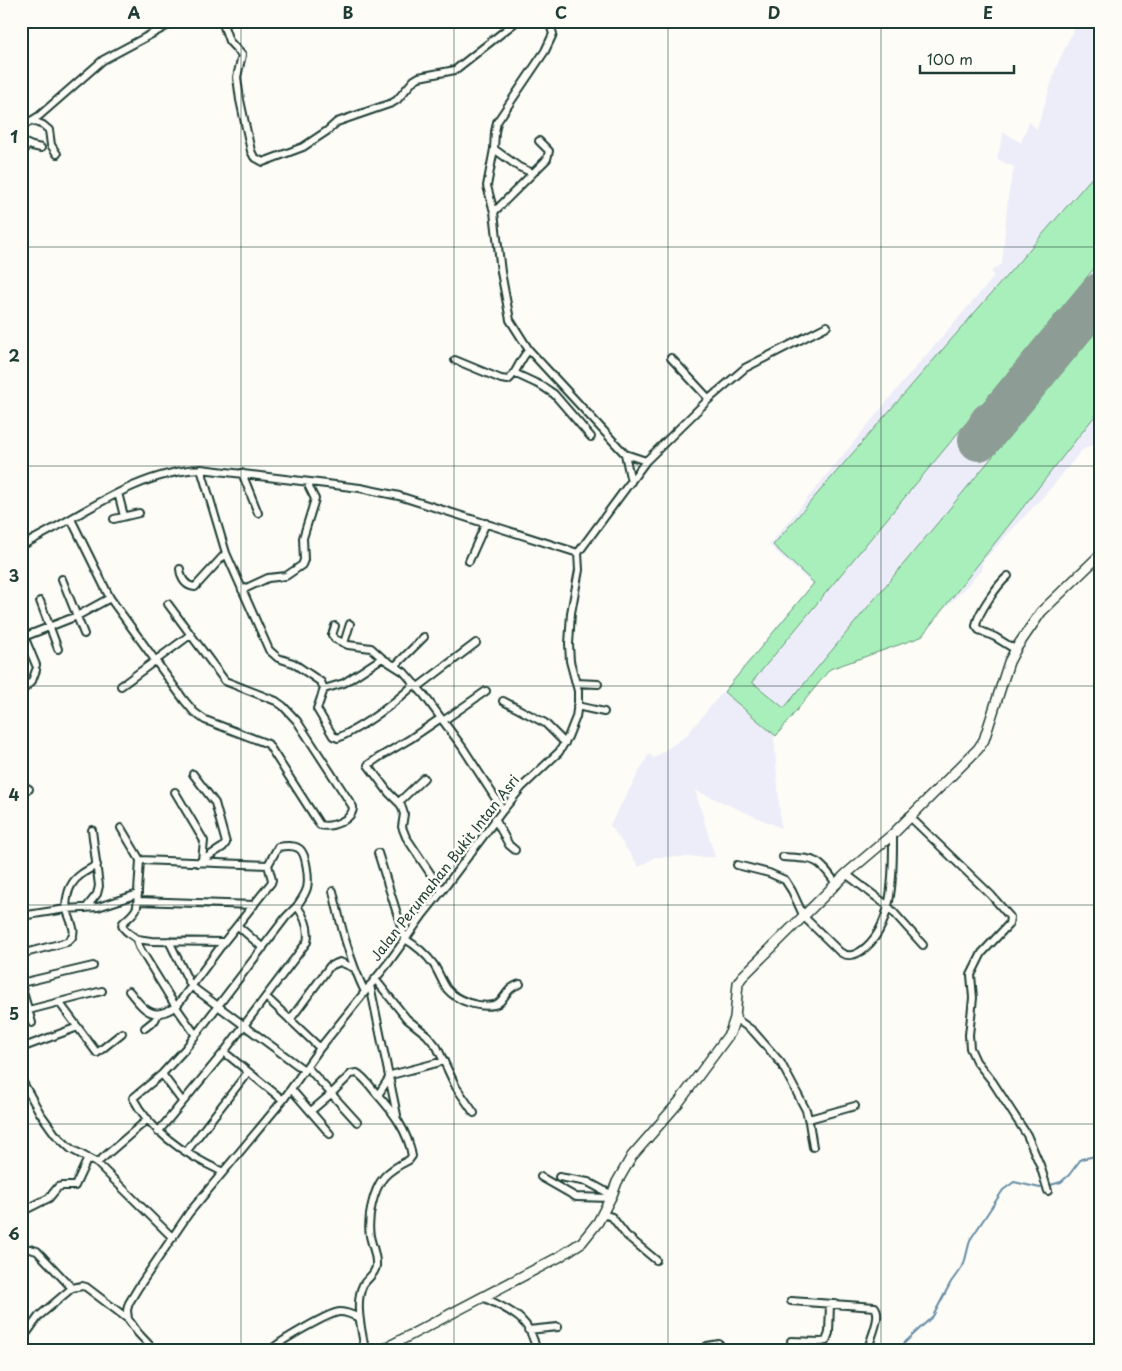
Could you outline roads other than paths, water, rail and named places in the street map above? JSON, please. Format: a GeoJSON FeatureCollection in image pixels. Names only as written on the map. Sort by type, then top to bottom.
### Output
{"type":"FeatureCollection","features":[{"type":"Feature","properties":{"kind":"street"},"geometry":{"type":"LineString","coordinates":[[21,127],[33,121],[103,60],[176,21]]}},
{"type":"Feature","properties":{"kind":"street"},"geometry":{"type":"LineString","coordinates":[[222,21],[228,41],[242,55],[237,77],[240,100],[251,151],[254,157],[263,162],[303,147],[327,132],[337,122],[392,103],[397,100],[410,83],[419,77],[455,70],[517,21]]}},
{"type":"Feature","properties":{"kind":"street"},"geometry":{"type":"LineString","coordinates":[[549,21],[553,31],[552,37],[545,51],[500,117],[495,132],[494,150],[487,186],[494,212],[500,272],[506,304],[513,325],[529,350],[570,396],[625,454],[646,461]]}},
{"type":"Feature","properties":{"kind":"street"},"geometry":{"type":"LineString","coordinates":[[33,121],[49,130],[50,143],[57,154]]}},
{"type":"Feature","properties":{"kind":"street"},"geometry":{"type":"LineString","coordinates":[[21,141],[41,148]]}},
{"type":"Feature","properties":{"kind":"street"},"geometry":{"type":"LineString","coordinates":[[494,212],[546,161],[549,154],[547,148],[539,142]]}},
{"type":"Feature","properties":{"kind":"street"},"geometry":{"type":"LineString","coordinates":[[21,153],[28,145]]}},
{"type":"Feature","properties":{"kind":"street"},"geometry":{"type":"LineString","coordinates":[[494,150],[533,173]]}},
{"type":"Feature","properties":{"kind":"street"},"geometry":{"type":"LineString","coordinates":[[21,546],[118,493],[168,473],[184,469],[201,469],[360,488],[399,496],[578,553],[646,461],[709,399],[745,368],[827,326]]}},
{"type":"Feature","properties":{"kind":"street"},"geometry":{"type":"LineString","coordinates":[[455,360],[504,380],[511,379],[521,359],[529,350]]}},
{"type":"Feature","properties":{"kind":"street"},"geometry":{"type":"LineString","coordinates":[[671,358],[709,399]]}},
{"type":"Feature","properties":{"kind":"street"},"geometry":{"type":"LineString","coordinates":[[514,373],[542,386],[562,404],[591,437]]}},
{"type":"Feature","properties":{"kind":"street"},"geometry":{"type":"LineString","coordinates":[[562,404],[570,396]]}},
{"type":"Feature","properties":{"kind":"street"},"geometry":{"type":"LineString","coordinates":[[625,454],[632,482]]}},
{"type":"Feature","properties":{"kind":"street"},"geometry":{"type":"LineString","coordinates":[[201,469],[226,553],[270,650],[278,658],[293,663],[321,682],[324,689],[317,706],[317,711],[335,738],[355,730],[476,643]]}},
{"type":"Feature","properties":{"kind":"street"},"geometry":{"type":"LineString","coordinates":[[242,473],[258,513]]}},
{"type":"Feature","properties":{"kind":"street"},"geometry":{"type":"LineString","coordinates":[[242,590],[268,578],[286,576],[302,566],[304,560],[303,538],[315,499],[309,487],[310,482]]}},
{"type":"Feature","properties":{"kind":"street"},"geometry":{"type":"LineString","coordinates":[[118,493],[124,516]]}},
{"type":"Feature","properties":{"kind":"street"},"geometry":{"type":"LineString","coordinates":[[114,519],[139,513]]}},
{"type":"Feature","properties":{"kind":"street"},"geometry":{"type":"LineString","coordinates":[[71,519],[110,598],[154,662],[198,716],[269,745],[320,825],[327,826],[348,817],[353,811],[353,807],[294,717],[276,701],[225,681],[168,604]]}},
{"type":"Feature","properties":{"kind":"street"},"geometry":{"type":"LineString","coordinates":[[469,561],[486,523]]}},
{"type":"Feature","properties":{"kind":"street"},"geometry":{"type":"LineString","coordinates":[[180,569],[185,582],[189,586],[195,587],[226,553]]}},
{"type":"Feature","properties":{"kind":"street","name":"Jalan Perumahan Bukit Intan Asri"},"geometry":{"type":"LineString","coordinates":[[128,1319],[127,1310],[129,1303],[189,1213],[283,1100],[320,1048],[373,982],[503,810],[522,787],[557,755],[566,743],[574,724],[578,691],[570,661],[569,644],[571,613],[580,565],[578,553]]}},
{"type":"Feature","properties":{"kind":"street"},"geometry":{"type":"LineString","coordinates":[[382,1350],[559,1257],[582,1242],[601,1216],[632,1156],[679,1102],[730,1033],[734,1018],[738,983],[742,977],[846,874],[893,834],[978,749],[984,740],[1009,662],[1016,650],[1041,612],[1101,554]]}},
{"type":"Feature","properties":{"kind":"street"},"geometry":{"type":"LineString","coordinates":[[1008,576],[1001,582],[982,612],[976,626],[979,630],[1016,650]]}},
{"type":"Feature","properties":{"kind":"street"},"geometry":{"type":"LineString","coordinates":[[62,579],[84,634]]}},
{"type":"Feature","properties":{"kind":"street"},"geometry":{"type":"LineString","coordinates":[[23,638],[77,616],[110,598]]}},
{"type":"Feature","properties":{"kind":"street"},"geometry":{"type":"LineString","coordinates":[[40,601],[58,649]]}},
{"type":"Feature","properties":{"kind":"street"},"geometry":{"type":"LineString","coordinates":[[344,643],[350,624]]}},
{"type":"Feature","properties":{"kind":"street"},"geometry":{"type":"LineString","coordinates":[[335,626],[332,636],[351,646],[370,647],[382,658],[396,666],[417,686],[442,719],[503,810]]}},
{"type":"Feature","properties":{"kind":"street"},"geometry":{"type":"LineString","coordinates":[[21,629],[36,668],[32,681],[21,692]]}},
{"type":"Feature","properties":{"kind":"street"},"geometry":{"type":"LineString","coordinates":[[121,686],[190,635]]}},
{"type":"Feature","properties":{"kind":"street"},"geometry":{"type":"LineString","coordinates":[[396,666],[424,637]]}},
{"type":"Feature","properties":{"kind":"street"},"geometry":{"type":"LineString","coordinates":[[324,689],[344,684],[382,658]]}},
{"type":"Feature","properties":{"kind":"street"},"geometry":{"type":"LineString","coordinates":[[576,683],[598,684]]}},
{"type":"Feature","properties":{"kind":"street"},"geometry":{"type":"LineString","coordinates":[[442,891],[404,833],[402,827],[404,810],[400,802],[389,793],[368,765],[486,691]]}},
{"type":"Feature","properties":{"kind":"street"},"geometry":{"type":"LineString","coordinates":[[503,701],[545,723],[566,743]]}},
{"type":"Feature","properties":{"kind":"street"},"geometry":{"type":"LineString","coordinates":[[577,706],[604,712]]}},
{"type":"Feature","properties":{"kind":"street"},"geometry":{"type":"LineString","coordinates":[[193,774],[215,803],[226,841],[225,846],[200,862]]}},
{"type":"Feature","properties":{"kind":"street"},"geometry":{"type":"LineString","coordinates":[[400,802],[424,778]]}},
{"type":"Feature","properties":{"kind":"street"},"geometry":{"type":"LineString","coordinates":[[21,784],[29,789]]}},
{"type":"Feature","properties":{"kind":"street"},"geometry":{"type":"LineString","coordinates":[[175,792],[204,841],[200,862]]}},
{"type":"Feature","properties":{"kind":"street"},"geometry":{"type":"LineString","coordinates":[[909,816],[991,895],[1010,916],[1009,924],[982,953],[972,975],[973,998],[969,1035],[970,1048],[976,1061],[992,1081],[1031,1142],[1048,1191]]}},
{"type":"Feature","properties":{"kind":"street"},"geometry":{"type":"LineString","coordinates":[[495,820],[509,845],[515,850]]}},
{"type":"Feature","properties":{"kind":"street"},"geometry":{"type":"LineString","coordinates":[[121,828],[140,860],[136,911],[125,920],[122,926],[123,929],[137,939],[144,941],[224,942]]}},
{"type":"Feature","properties":{"kind":"street"},"geometry":{"type":"LineString","coordinates":[[86,908],[98,890],[92,830]]}},
{"type":"Feature","properties":{"kind":"street"},"geometry":{"type":"LineString","coordinates":[[737,865],[782,878],[788,884],[804,917],[835,948],[848,956],[858,953],[873,939],[883,922],[888,906],[893,872],[893,834]]}},
{"type":"Feature","properties":{"kind":"street"},"geometry":{"type":"LineString","coordinates":[[145,1028],[155,1020],[158,1014],[176,1007],[224,942],[272,882],[268,865],[278,848],[296,847],[301,851],[308,883],[304,895],[297,906],[286,917],[186,1047],[162,1074],[133,1098],[158,1132],[186,1152],[223,1172]]}},
{"type":"Feature","properties":{"kind":"street"},"geometry":{"type":"LineString","coordinates":[[378,853],[405,939],[415,945],[429,958],[445,986],[452,994],[478,1005],[496,1004],[502,1000],[510,988],[520,984]]}},
{"type":"Feature","properties":{"kind":"street"},"geometry":{"type":"LineString","coordinates":[[783,857],[807,858],[818,861],[837,885]]}},
{"type":"Feature","properties":{"kind":"street"},"geometry":{"type":"LineString","coordinates":[[140,860],[268,865]]}},
{"type":"Feature","properties":{"kind":"street"},"geometry":{"type":"LineString","coordinates":[[21,954],[70,941],[74,933],[66,909],[72,884],[77,878],[97,865]]}},
{"type":"Feature","properties":{"kind":"street"},"geometry":{"type":"LineString","coordinates":[[846,874],[888,906],[923,945]]}},
{"type":"Feature","properties":{"kind":"street"},"geometry":{"type":"LineString","coordinates":[[333,891],[340,924],[354,968],[365,992]]}},
{"type":"Feature","properties":{"kind":"street"},"geometry":{"type":"LineString","coordinates":[[21,916],[86,908],[138,897],[254,905]]}},
{"type":"Feature","properties":{"kind":"street"},"geometry":{"type":"LineString","coordinates":[[158,1132],[182,1100],[224,1052],[306,942],[307,929],[302,912],[297,906]]}},
{"type":"Feature","properties":{"kind":"street"},"geometry":{"type":"LineString","coordinates":[[238,926],[263,948]]}},
{"type":"Feature","properties":{"kind":"street"},"geometry":{"type":"LineString","coordinates":[[137,939],[139,947],[195,1034]]}},
{"type":"Feature","properties":{"kind":"street"},"geometry":{"type":"LineString","coordinates":[[169,941],[191,986],[305,1068],[357,1122]]}},
{"type":"Feature","properties":{"kind":"street"},"geometry":{"type":"LineString","coordinates":[[290,1020],[332,964],[340,962],[354,968]]}},
{"type":"Feature","properties":{"kind":"street"},"geometry":{"type":"LineString","coordinates":[[32,1023],[21,984],[93,966]]}},
{"type":"Feature","properties":{"kind":"street"},"geometry":{"type":"LineString","coordinates":[[373,982],[433,1042],[456,1087],[474,1113]]}},
{"type":"Feature","properties":{"kind":"street"},"geometry":{"type":"LineString","coordinates":[[373,982],[398,1121]]}},
{"type":"Feature","properties":{"kind":"street"},"geometry":{"type":"LineString","coordinates":[[129,990],[144,1008],[158,1014]]}},
{"type":"Feature","properties":{"kind":"street"},"geometry":{"type":"LineString","coordinates":[[21,1012],[102,991]]}},
{"type":"Feature","properties":{"kind":"street"},"geometry":{"type":"LineString","coordinates":[[266,997],[320,1048]]}},
{"type":"Feature","properties":{"kind":"street"},"geometry":{"type":"LineString","coordinates":[[59,1002],[98,1053],[122,1033]]}},
{"type":"Feature","properties":{"kind":"street"},"geometry":{"type":"LineString","coordinates":[[734,1018],[753,1031],[781,1063],[806,1110],[813,1147]]}},
{"type":"Feature","properties":{"kind":"street"},"geometry":{"type":"LineString","coordinates":[[21,1048],[78,1027]]}},
{"type":"Feature","properties":{"kind":"street"},"geometry":{"type":"LineString","coordinates":[[224,1052],[283,1100]]}},
{"type":"Feature","properties":{"kind":"street"},"geometry":{"type":"LineString","coordinates":[[378,1095],[393,1074],[444,1061]]}},
{"type":"Feature","properties":{"kind":"street"},"geometry":{"type":"LineString","coordinates":[[186,1152],[248,1072]]}},
{"type":"Feature","properties":{"kind":"street"},"geometry":{"type":"LineString","coordinates":[[310,1111],[332,1094],[351,1074],[355,1073],[361,1076],[398,1121],[407,1135],[412,1156],[384,1176],[379,1184],[370,1214],[370,1234],[376,1266],[360,1294],[359,1318],[366,1350]]}},
{"type":"Feature","properties":{"kind":"street"},"geometry":{"type":"LineString","coordinates":[[162,1074],[182,1100]]}},
{"type":"Feature","properties":{"kind":"street"},"geometry":{"type":"LineString","coordinates":[[21,1079],[40,1113],[55,1134],[71,1149],[97,1163],[173,1238]]}},
{"type":"Feature","properties":{"kind":"street"},"geometry":{"type":"LineString","coordinates":[[291,1089],[330,1134]]}},
{"type":"Feature","properties":{"kind":"street"},"geometry":{"type":"LineString","coordinates":[[809,1119],[855,1106]]}},
{"type":"Feature","properties":{"kind":"street"},"geometry":{"type":"LineString","coordinates":[[97,1163],[148,1119]]}},
{"type":"Feature","properties":{"kind":"street"},"geometry":{"type":"LineString","coordinates":[[21,1212],[49,1198],[58,1187],[75,1186],[88,1158]]}},
{"type":"Feature","properties":{"kind":"street"},"geometry":{"type":"LineString","coordinates":[[541,1177],[576,1197],[611,1197]]}},
{"type":"Feature","properties":{"kind":"street"},"geometry":{"type":"LineString","coordinates":[[559,1177],[588,1182],[611,1197]]}},
{"type":"Feature","properties":{"kind":"street"},"geometry":{"type":"LineString","coordinates":[[601,1216],[612,1217],[626,1234],[656,1260]]}},
{"type":"Feature","properties":{"kind":"street"},"geometry":{"type":"LineString","coordinates":[[21,1248],[37,1251],[72,1288]]}},
{"type":"Feature","properties":{"kind":"street"},"geometry":{"type":"LineString","coordinates":[[21,1341],[38,1316],[72,1288],[82,1286],[86,1287],[128,1319],[154,1350]]}},
{"type":"Feature","properties":{"kind":"street"},"geometry":{"type":"LineString","coordinates":[[483,1297],[512,1312],[528,1330],[536,1350]]}},
{"type":"Feature","properties":{"kind":"street"},"geometry":{"type":"LineString","coordinates":[[791,1301],[876,1307],[876,1321],[868,1350]]}},
{"type":"Feature","properties":{"kind":"street"},"geometry":{"type":"LineString","coordinates":[[791,1341],[824,1342],[829,1333],[830,1304]]}},
{"type":"Feature","properties":{"kind":"street"},"geometry":{"type":"LineString","coordinates":[[271,1350],[283,1340],[334,1313],[348,1313],[359,1318]]}},
{"type":"Feature","properties":{"kind":"street"},"geometry":{"type":"LineString","coordinates":[[528,1330],[558,1327]]}},
{"type":"Feature","properties":{"kind":"street"},"geometry":{"type":"LineString","coordinates":[[707,1346],[718,1344],[724,1350]]}},
{"type":"Feature","properties":{"kind":"waterway"},"geometry":{"type":"LineString","coordinates":[[897,1350],[933,1316],[951,1282],[964,1264],[970,1240],[1003,1190],[1014,1182],[1040,1188],[1061,1182],[1081,1159],[1101,1155]]}}]}
